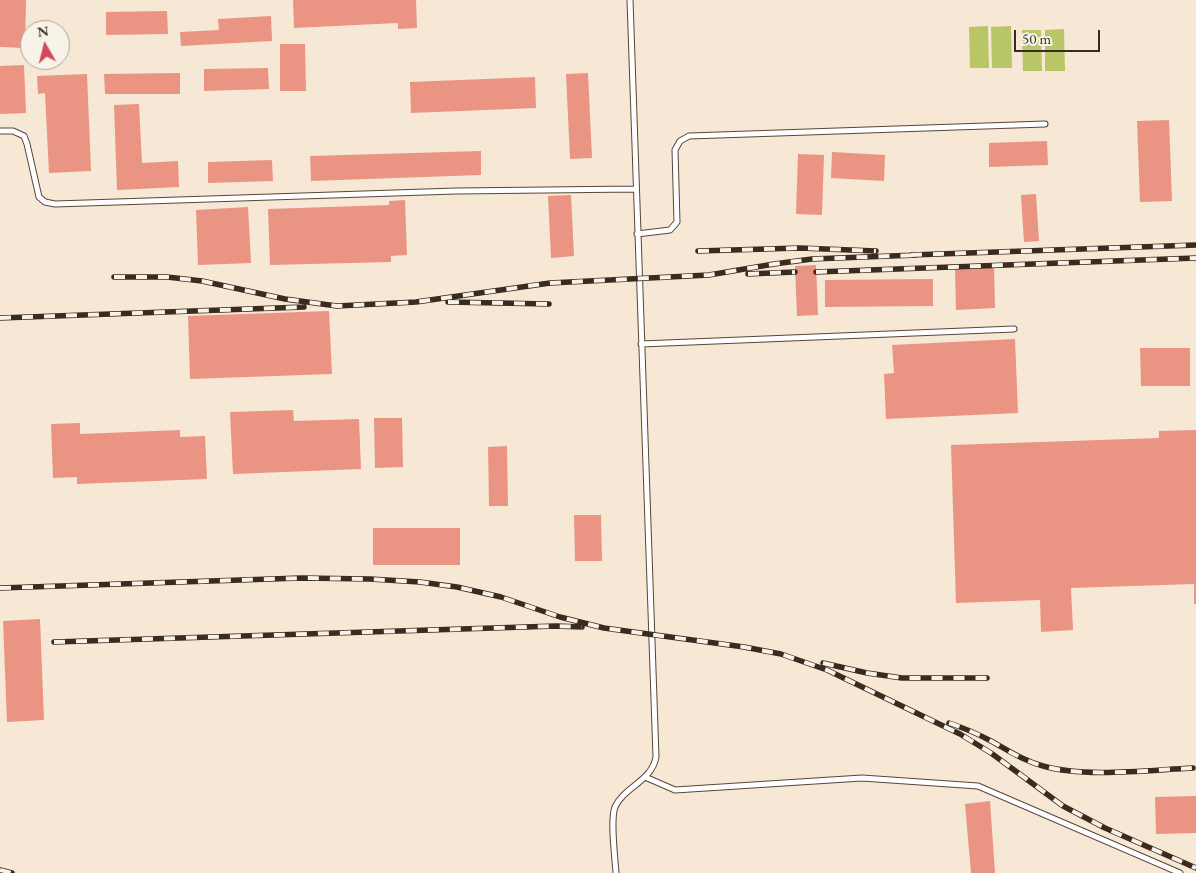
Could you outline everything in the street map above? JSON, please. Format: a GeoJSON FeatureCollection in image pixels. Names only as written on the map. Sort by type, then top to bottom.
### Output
{"type":"FeatureCollection","features":[{"type":"Feature","properties":{"kind":"lane"},"geometry":{"type":"LineString","coordinates":[[616,873],[613,820],[615,809],[620,799],[645,777],[655,763],[656,757],[630,0]]}},
{"type":"Feature","properties":{"kind":"lane"},"geometry":{"type":"LineString","coordinates":[[637,234],[670,230],[678,222],[675,150],[680,141],[689,136],[1045,124]]}},
{"type":"Feature","properties":{"kind":"lane"},"geometry":{"type":"LineString","coordinates":[[0,131],[13,131],[24,136],[39,196],[45,202],[55,204],[456,191],[635,189]]}},
{"type":"Feature","properties":{"kind":"lane"},"geometry":{"type":"LineString","coordinates":[[641,344],[1014,329]]}},
{"type":"Feature","properties":{"kind":"lane"},"geometry":{"type":"LineString","coordinates":[[645,777],[675,790],[862,778],[978,786],[1180,873]]}},
{"type":"Feature","properties":{"kind":"green space"},"geometry":{"type":"Polygon","coordinates":[[[988,26],[989,68],[970,68],[969,27],[988,26]]]}},
{"type":"Feature","properties":{"kind":"green space"},"geometry":{"type":"Polygon","coordinates":[[[1011,26],[1012,68],[992,68],[991,27],[1011,26]]]}},
{"type":"Feature","properties":{"kind":"green space"},"geometry":{"type":"Polygon","coordinates":[[[1064,29],[1065,71],[1045,71],[1045,30],[1064,29]]]}},
{"type":"Feature","properties":{"kind":"green space"},"geometry":{"type":"Polygon","coordinates":[[[1022,30],[1041,30],[1042,71],[1023,71],[1022,30]]]}},
{"type":"Feature","properties":{"kind":"building"},"geometry":{"type":"Polygon","coordinates":[[[0,0],[26,0],[26,20],[20,20],[20,48],[0,47],[0,0]]]}},
{"type":"Feature","properties":{"kind":"building"},"geometry":{"type":"Polygon","coordinates":[[[293,0],[416,0],[417,28],[398,29],[398,23],[294,28],[293,0]]]}},
{"type":"Feature","properties":{"kind":"building"},"geometry":{"type":"Polygon","coordinates":[[[167,11],[168,34],[106,35],[106,12],[167,11]]]}},
{"type":"Feature","properties":{"kind":"building"},"geometry":{"type":"Polygon","coordinates":[[[271,16],[272,41],[181,46],[180,32],[219,30],[218,19],[271,16]]]}},
{"type":"Feature","properties":{"kind":"building"},"geometry":{"type":"Polygon","coordinates":[[[280,44],[305,44],[306,91],[280,91],[280,44]]]}},
{"type":"Feature","properties":{"kind":"building"},"geometry":{"type":"Polygon","coordinates":[[[20,65],[20,70],[24,70],[26,113],[0,114],[0,66],[20,65]]]}},
{"type":"Feature","properties":{"kind":"building"},"geometry":{"type":"Polygon","coordinates":[[[268,68],[269,89],[204,91],[204,69],[268,68]]]}},
{"type":"Feature","properties":{"kind":"building"},"geometry":{"type":"Polygon","coordinates":[[[180,73],[180,94],[105,94],[104,74],[180,73]]]}},
{"type":"Feature","properties":{"kind":"building"},"geometry":{"type":"Polygon","coordinates":[[[588,73],[592,158],[570,159],[566,74],[588,73]]]}},
{"type":"Feature","properties":{"kind":"building"},"geometry":{"type":"Polygon","coordinates":[[[87,74],[91,171],[49,173],[45,93],[38,94],[37,76],[87,74]]]}},
{"type":"Feature","properties":{"kind":"building"},"geometry":{"type":"Polygon","coordinates":[[[535,77],[536,108],[411,113],[410,82],[535,77]]]}},
{"type":"Feature","properties":{"kind":"building"},"geometry":{"type":"Polygon","coordinates":[[[139,104],[142,163],[178,161],[179,187],[117,190],[114,105],[139,104]]]}},
{"type":"Feature","properties":{"kind":"building"},"geometry":{"type":"Polygon","coordinates":[[[1169,120],[1172,201],[1140,202],[1137,121],[1169,120]]]}},
{"type":"Feature","properties":{"kind":"building"},"geometry":{"type":"Polygon","coordinates":[[[1047,141],[1048,165],[989,167],[989,143],[1047,141]]]}},
{"type":"Feature","properties":{"kind":"building"},"geometry":{"type":"Polygon","coordinates":[[[481,151],[481,175],[311,181],[310,156],[481,151]]]}},
{"type":"Feature","properties":{"kind":"building"},"geometry":{"type":"Polygon","coordinates":[[[832,152],[885,155],[884,181],[831,178],[832,152]]]}},
{"type":"Feature","properties":{"kind":"building"},"geometry":{"type":"Polygon","coordinates":[[[798,154],[824,155],[822,215],[796,214],[798,154]]]}},
{"type":"Feature","properties":{"kind":"building"},"geometry":{"type":"Polygon","coordinates":[[[272,160],[273,181],[208,183],[208,162],[272,160]]]}},
{"type":"Feature","properties":{"kind":"building"},"geometry":{"type":"Polygon","coordinates":[[[1036,194],[1039,241],[1024,242],[1021,195],[1036,194]]]}},
{"type":"Feature","properties":{"kind":"building"},"geometry":{"type":"Polygon","coordinates":[[[571,195],[574,256],[551,258],[548,196],[571,195]]]}},
{"type":"Feature","properties":{"kind":"building"},"geometry":{"type":"Polygon","coordinates":[[[405,200],[407,255],[391,256],[391,262],[270,265],[268,209],[389,205],[389,201],[405,200]]]}},
{"type":"Feature","properties":{"kind":"building"},"geometry":{"type":"Polygon","coordinates":[[[248,207],[251,263],[198,265],[196,210],[248,207]]]}},
{"type":"Feature","properties":{"kind":"building"},"geometry":{"type":"Polygon","coordinates":[[[816,265],[818,315],[797,316],[795,266],[816,265]]]}},
{"type":"Feature","properties":{"kind":"building"},"geometry":{"type":"Polygon","coordinates":[[[994,267],[995,308],[956,310],[955,268],[994,267]]]}},
{"type":"Feature","properties":{"kind":"building"},"geometry":{"type":"Polygon","coordinates":[[[933,279],[933,306],[825,307],[825,280],[933,279]]]}},
{"type":"Feature","properties":{"kind":"building"},"geometry":{"type":"Polygon","coordinates":[[[329,311],[332,374],[190,379],[188,316],[329,311]]]}},
{"type":"Feature","properties":{"kind":"building"},"geometry":{"type":"Polygon","coordinates":[[[1015,339],[1018,413],[886,419],[884,374],[894,373],[892,345],[1015,339]]]}},
{"type":"Feature","properties":{"kind":"building"},"geometry":{"type":"Polygon","coordinates":[[[1140,348],[1190,348],[1190,386],[1141,386],[1140,348]]]}},
{"type":"Feature","properties":{"kind":"building"},"geometry":{"type":"Polygon","coordinates":[[[293,410],[294,421],[359,419],[361,469],[233,474],[230,412],[293,410]]]}},
{"type":"Feature","properties":{"kind":"building"},"geometry":{"type":"Polygon","coordinates":[[[374,418],[402,418],[403,467],[375,468],[374,418]]]}},
{"type":"Feature","properties":{"kind":"building"},"geometry":{"type":"Polygon","coordinates":[[[80,423],[80,434],[180,430],[180,437],[205,436],[207,479],[77,484],[77,477],[53,478],[51,424],[80,423]]]}},
{"type":"Feature","properties":{"kind":"building"},"geometry":{"type":"Polygon","coordinates":[[[1196,430],[1196,604],[1194,604],[1194,584],[1071,588],[1073,630],[1041,632],[1040,600],[956,603],[951,445],[1159,438],[1159,431],[1196,430]]]}},
{"type":"Feature","properties":{"kind":"building"},"geometry":{"type":"Polygon","coordinates":[[[507,446],[508,506],[489,506],[488,447],[507,446]]]}},
{"type":"Feature","properties":{"kind":"building"},"geometry":{"type":"Polygon","coordinates":[[[574,515],[601,515],[602,561],[575,561],[574,515]]]}},
{"type":"Feature","properties":{"kind":"building"},"geometry":{"type":"Polygon","coordinates":[[[373,528],[460,528],[460,565],[373,565],[373,528]]]}},
{"type":"Feature","properties":{"kind":"building"},"geometry":{"type":"Polygon","coordinates":[[[40,619],[44,720],[7,722],[3,621],[40,619]]]}},
{"type":"Feature","properties":{"kind":"building"},"geometry":{"type":"Polygon","coordinates":[[[1196,796],[1196,833],[1156,834],[1155,797],[1196,796]]]}},
{"type":"Feature","properties":{"kind":"building"},"geometry":{"type":"Polygon","coordinates":[[[990,801],[995,873],[971,873],[965,804],[990,801]]]}},
{"type":"Feature","properties":{"kind":"railway"},"geometry":{"type":"LineString","coordinates":[[911,255],[1196,245]]}},
{"type":"Feature","properties":{"kind":"railway"},"geometry":{"type":"LineString","coordinates":[[698,251],[800,248],[876,251]]}},
{"type":"Feature","properties":{"kind":"railway"},"geometry":{"type":"LineString","coordinates":[[114,277],[167,277],[202,281],[285,299],[337,306],[416,302],[550,283],[709,275],[812,259],[917,255]]}},
{"type":"Feature","properties":{"kind":"railway"},"geometry":{"type":"LineString","coordinates":[[816,272],[1196,258]]}},
{"type":"Feature","properties":{"kind":"railway"},"geometry":{"type":"LineString","coordinates":[[748,274],[795,272]]}},
{"type":"Feature","properties":{"kind":"railway"},"geometry":{"type":"LineString","coordinates":[[448,302],[549,304]]}},
{"type":"Feature","properties":{"kind":"railway"},"geometry":{"type":"LineString","coordinates":[[0,318],[304,307]]}},
{"type":"Feature","properties":{"kind":"railway"},"geometry":{"type":"LineString","coordinates":[[0,588],[301,578],[420,582],[457,587],[501,597],[560,617],[604,628],[744,647],[781,654],[827,670],[960,734],[991,753],[1063,806],[1105,828],[1196,868]]}},
{"type":"Feature","properties":{"kind":"railway"},"geometry":{"type":"LineString","coordinates":[[54,642],[556,626],[582,627]]}},
{"type":"Feature","properties":{"kind":"railway"},"geometry":{"type":"LineString","coordinates":[[823,663],[867,673],[902,678],[987,678]]}},
{"type":"Feature","properties":{"kind":"railway"},"geometry":{"type":"LineString","coordinates":[[949,723],[981,736],[1029,761],[1060,770],[1117,772],[1193,768]]}},
{"type":"Feature","properties":{"kind":"railway"},"geometry":{"type":"LineString","coordinates":[[0,870],[12,873]]}}]}
